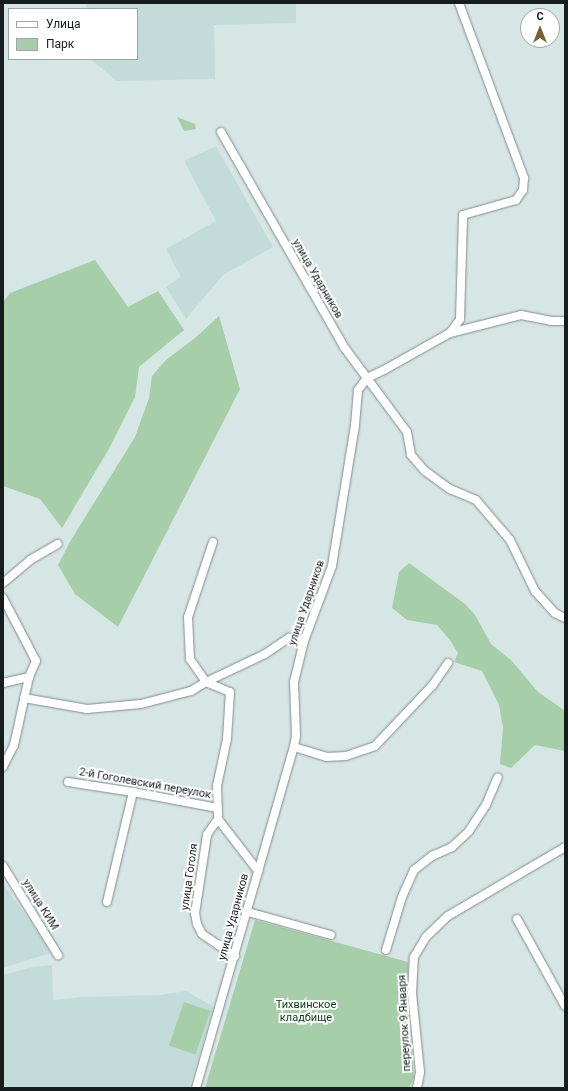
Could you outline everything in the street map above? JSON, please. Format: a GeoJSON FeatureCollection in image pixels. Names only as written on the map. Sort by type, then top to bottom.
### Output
{"type":"FeatureCollection","features":[{"type":"Feature","properties":{"kind":"street"},"geometry":{"type":"LineString","coordinates":[[450,333],[460,319],[464,215],[516,200],[523,190],[524,178],[459,3]]}},
{"type":"Feature","properties":{"kind":"street","name":"улица Ударников"},"geometry":{"type":"LineString","coordinates":[[196,1088],[248,912],[258,871],[294,747],[296,736],[294,682],[304,641],[332,566],[355,426],[358,390],[367,378],[344,347],[318,304],[221,132]]}},
{"type":"Feature","properties":{"kind":"street"},"geometry":{"type":"LineString","coordinates":[[565,321],[551,321],[521,315],[450,333],[367,378],[407,432],[411,455],[425,471],[450,489],[476,500],[510,540],[535,591],[555,613],[565,618]]}},
{"type":"Feature","properties":{"kind":"street"},"geometry":{"type":"LineString","coordinates":[[213,542],[188,617],[190,659],[206,682],[230,692],[227,739],[217,786],[218,819],[258,871]]}},
{"type":"Feature","properties":{"kind":"street"},"geometry":{"type":"LineString","coordinates":[[3,583],[30,560],[58,544]]}},
{"type":"Feature","properties":{"kind":"street"},"geometry":{"type":"LineString","coordinates":[[3,598],[36,661],[29,677],[14,745],[3,767]]}},
{"type":"Feature","properties":{"kind":"street"},"geometry":{"type":"LineString","coordinates":[[24,698],[87,709],[141,704],[191,691],[206,682],[265,654],[289,638],[304,641]]}},
{"type":"Feature","properties":{"kind":"street"},"geometry":{"type":"LineString","coordinates":[[294,747],[326,757],[346,756],[375,746],[432,686],[448,663]]}},
{"type":"Feature","properties":{"kind":"street"},"geometry":{"type":"LineString","coordinates":[[3,683],[29,677]]}},
{"type":"Feature","properties":{"kind":"street"},"geometry":{"type":"LineString","coordinates":[[386,950],[402,897],[414,870],[432,856],[452,847],[469,831],[486,805],[498,777]]}},
{"type":"Feature","properties":{"kind":"street","name":"2-й Гоголевский переулок"},"geometry":{"type":"LineString","coordinates":[[68,782],[133,792],[218,808]]}},
{"type":"Feature","properties":{"kind":"street"},"geometry":{"type":"LineString","coordinates":[[107,902],[133,792]]}},
{"type":"Feature","properties":{"kind":"street","name":"улица Гоголя"},"geometry":{"type":"LineString","coordinates":[[218,819],[207,835],[195,913],[197,924],[202,934],[235,956]]}},
{"type":"Feature","properties":{"kind":"street","name":"переулок 9 Января"},"geometry":{"type":"LineString","coordinates":[[417,1088],[420,1072],[412,993],[414,957],[426,937],[448,916],[565,847]]}},
{"type":"Feature","properties":{"kind":"street","name":"улица КИМ"},"geometry":{"type":"LineString","coordinates":[[3,866],[58,955]]}},
{"type":"Feature","properties":{"kind":"street"},"geometry":{"type":"LineString","coordinates":[[248,912],[331,935]]}},
{"type":"Feature","properties":{"kind":"street"},"geometry":{"type":"LineString","coordinates":[[517,920],[565,1006]]}},
{"type":"Feature","properties":{"kind":"shaded area"},"geometry":{"type":"Polygon","coordinates":[[[86,3],[296,3],[296,23],[214,25],[215,79],[117,81],[91,60],[138,60],[138,8],[86,8],[86,3]]]}},
{"type":"Feature","properties":{"kind":"shaded area"},"geometry":{"type":"Polygon","coordinates":[[[216,146],[273,247],[223,275],[186,319],[166,287],[181,277],[166,249],[216,221],[184,161],[216,146]]]}},
{"type":"Feature","properties":{"kind":"shaded area"},"geometry":{"type":"Polygon","coordinates":[[[3,883],[38,932],[50,953],[3,968],[3,883]]]}},
{"type":"Feature","properties":{"kind":"shaded area"},"geometry":{"type":"Polygon","coordinates":[[[52,965],[53,1000],[83,997],[161,995],[186,991],[214,1007],[189,1088],[3,1088],[3,975],[32,967],[52,965]]]}},
{"type":"Feature","properties":{"kind":"green space"},"geometry":{"type":"Polygon","coordinates":[[[177,117],[195,124],[196,129],[184,131],[177,117]]]}},
{"type":"Feature","properties":{"kind":"green space"},"geometry":{"type":"Polygon","coordinates":[[[95,260],[128,307],[158,291],[184,330],[139,367],[135,397],[110,447],[62,528],[40,499],[3,486],[3,302],[10,293],[95,260]]]}},
{"type":"Feature","properties":{"kind":"green space"},"geometry":{"type":"Polygon","coordinates":[[[219,316],[240,389],[118,627],[75,594],[58,565],[71,540],[135,437],[149,398],[152,376],[166,360],[195,338],[219,316]]]}},
{"type":"Feature","properties":{"kind":"green space"},"geometry":{"type":"Polygon","coordinates":[[[409,563],[465,604],[475,615],[491,644],[511,660],[538,692],[564,710],[565,751],[535,745],[511,768],[500,764],[503,728],[499,705],[482,671],[454,662],[458,653],[450,640],[437,625],[407,620],[392,608],[399,572],[409,563]]]}},
{"type":"Feature","properties":{"kind":"green space","name":"Тихвинское кладбище"},"geometry":{"type":"Polygon","coordinates":[[[255,920],[408,962],[409,1019],[414,1078],[409,1088],[205,1088],[255,920]]]}},
{"type":"Feature","properties":{"kind":"green space"},"geometry":{"type":"Polygon","coordinates":[[[184,1002],[210,1011],[195,1055],[169,1045],[184,1002]]]}}]}
